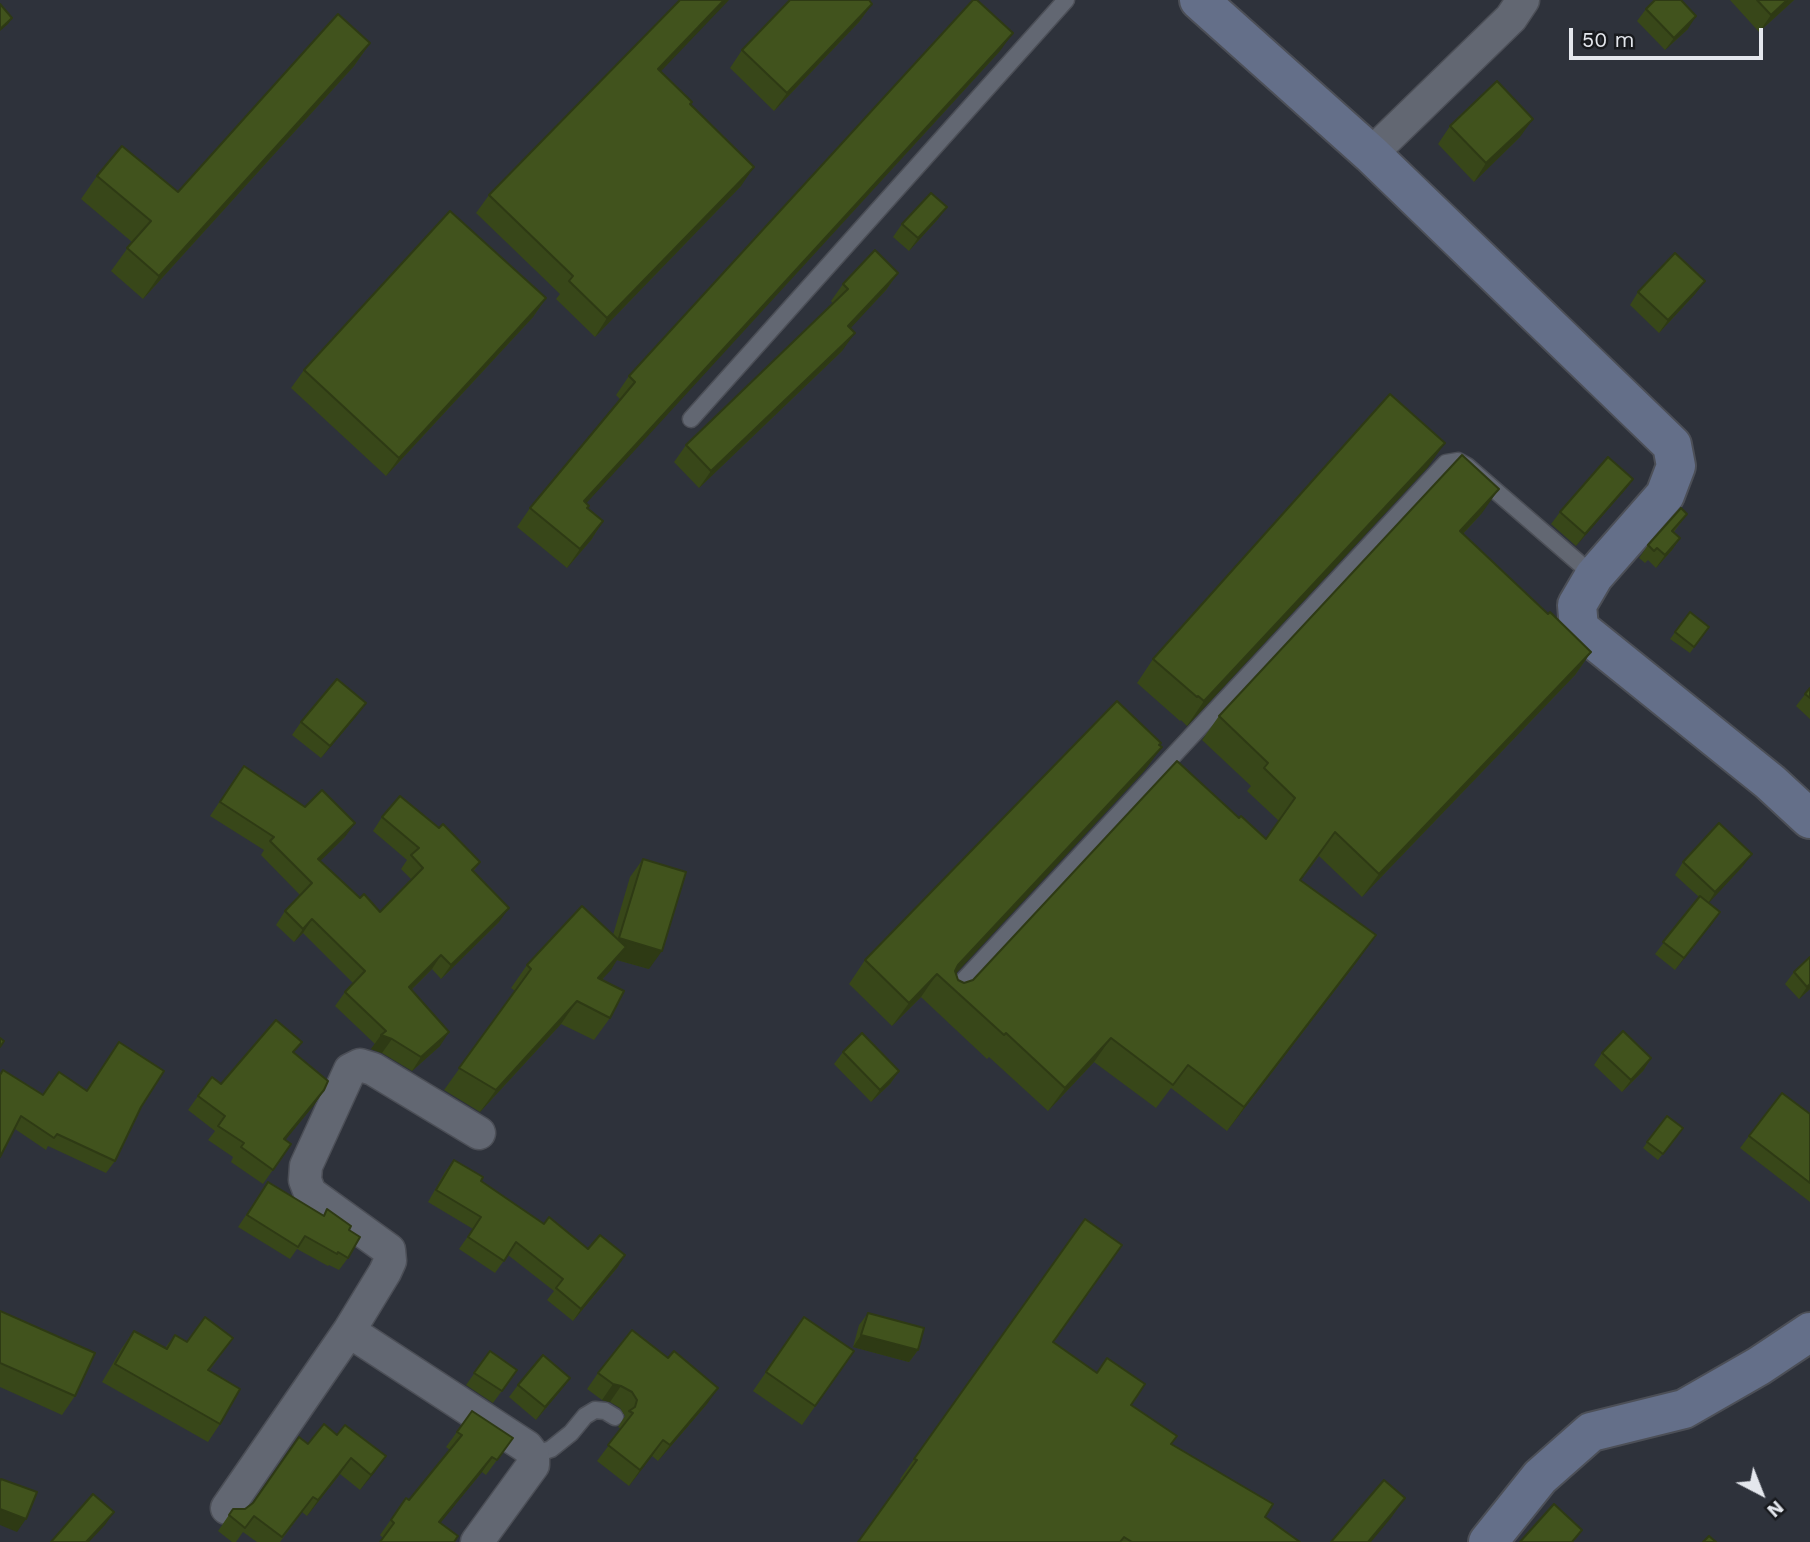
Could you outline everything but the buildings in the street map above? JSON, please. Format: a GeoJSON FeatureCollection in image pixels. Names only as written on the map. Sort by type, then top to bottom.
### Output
{"type":"FeatureCollection","features":[{"type":"Feature","properties":{"kind":"street"},"geometry":{"type":"LineString","coordinates":[[1199,0],[1371,154],[1672,446],[1676,466],[1665,495],[1594,576],[1577,605],[1579,628],[1770,782],[1810,819]]}},
{"type":"Feature","properties":{"kind":"street"},"geometry":{"type":"LineString","coordinates":[[1371,154],[1511,18],[1523,0]]}},
{"type":"Feature","properties":{"kind":"street"},"geometry":{"type":"LineString","coordinates":[[227,1508],[349,1331],[390,1261],[388,1251],[310,1193],[305,1180],[306,1166],[350,1070],[360,1065],[373,1069],[479,1133]]}},
{"type":"Feature","properties":{"kind":"street"},"geometry":{"type":"LineString","coordinates":[[349,1331],[527,1447],[533,1455],[533,1465],[477,1542]]}},
{"type":"Feature","properties":{"kind":"street"},"geometry":{"type":"LineString","coordinates":[[1488,1542],[1540,1477],[1591,1432],[1684,1409],[1759,1366],[1810,1332]]}},
{"type":"Feature","properties":{"kind":"lane"},"geometry":{"type":"LineString","coordinates":[[691,419],[1066,0]]}},
{"type":"Feature","properties":{"kind":"lane"},"geometry":{"type":"LineString","coordinates":[[949,996],[1446,463],[1458,461],[1467,466],[1594,576]]}},
{"type":"Feature","properties":{"kind":"lane"},"geometry":{"type":"LineString","coordinates":[[533,1455],[551,1449],[571,1433],[585,1416],[595,1410],[605,1411],[615,1418]]}}]}
